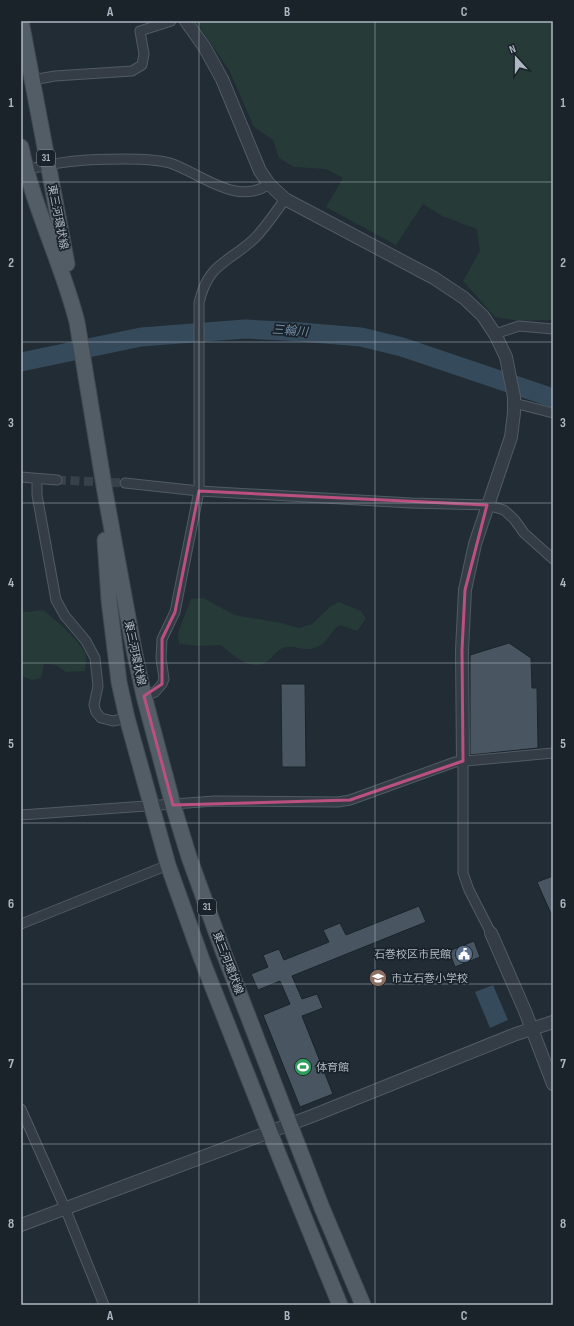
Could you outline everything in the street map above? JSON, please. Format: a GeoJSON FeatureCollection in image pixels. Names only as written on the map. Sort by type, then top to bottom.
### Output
{"type":"FeatureCollection","features":[{"type":"Feature","properties":{"kind":"main road","name":"東三河環状線"},"geometry":{"type":"LineString","coordinates":[[21,21],[47,165],[68,269],[70,294]]}},
{"type":"Feature","properties":{"kind":"main road","name":"東三河環状線"},"geometry":{"type":"LineString","coordinates":[[21,147],[23,171],[70,294],[77,322],[104,492],[144,696],[173,805],[189,857],[213,922],[322,1208],[363,1305]]}},
{"type":"Feature","properties":{"kind":"main road","name":"東三河環状線"},"geometry":{"type":"LineString","coordinates":[[104,492],[105,541],[109,600],[119,682],[127,718],[168,865],[202,960],[269,1132],[340,1305]]}},
{"type":"Feature","properties":{"kind":"street"},"geometry":{"type":"LineString","coordinates":[[32,80],[55,76],[132,71],[142,65],[144,54],[140,31],[171,21]]}},
{"type":"Feature","properties":{"kind":"street"},"geometry":{"type":"LineString","coordinates":[[186,21],[205,48],[222,79],[252,153],[269,184],[285,199],[434,278],[474,307],[483,316],[495,334],[506,356],[514,400],[511,437],[487,505],[468,569],[465,590],[462,650],[464,761],[463,873],[469,890],[491,933],[553,1084]]}},
{"type":"Feature","properties":{"kind":"street"},"geometry":{"type":"LineString","coordinates":[[23,171],[87,158],[148,159],[170,163],[209,183],[232,189],[247,192],[259,190],[269,184]]}},
{"type":"Feature","properties":{"kind":"street"},"geometry":{"type":"LineString","coordinates":[[144,696],[155,692],[162,684],[162,639],[175,612],[199,491],[198,346],[199,303],[202,288],[212,272],[221,263],[263,230],[285,199]]}},
{"type":"Feature","properties":{"kind":"street"},"geometry":{"type":"LineString","coordinates":[[495,334],[518,326],[553,330]]}},
{"type":"Feature","properties":{"kind":"street"},"geometry":{"type":"LineString","coordinates":[[514,400],[553,413]]}},
{"type":"Feature","properties":{"kind":"street"},"geometry":{"type":"LineString","coordinates":[[21,478],[57,480]]}},
{"type":"Feature","properties":{"kind":"street"},"geometry":{"type":"LineString","coordinates":[[37,479],[37,495],[56,600],[65,616],[86,641],[95,658],[98,686],[94,705],[96,712],[101,718],[113,721],[127,718]]}},
{"type":"Feature","properties":{"kind":"street"},"geometry":{"type":"LineString","coordinates":[[125,483],[199,491],[411,503],[487,505],[504,510],[514,519],[524,533],[553,559]]}},
{"type":"Feature","properties":{"kind":"street"},"geometry":{"type":"LineString","coordinates":[[21,815],[215,801],[330,802],[350,800],[464,761],[553,753]]}},
{"type":"Feature","properties":{"kind":"street"},"geometry":{"type":"LineString","coordinates":[[21,924],[168,865]]}},
{"type":"Feature","properties":{"kind":"street"},"geometry":{"type":"LineString","coordinates":[[21,1225],[290,1124],[531,1029],[553,1022]]}},
{"type":"Feature","properties":{"kind":"street"},"geometry":{"type":"LineString","coordinates":[[21,1109],[65,1208],[104,1305]]}},
{"type":"Feature","properties":{"kind":"highlighted area"},"geometry":{"type":"Polygon","coordinates":[[[199,491],[487,505],[465,590],[462,650],[463,761],[350,800],[173,805],[144,696],[162,684],[162,639],[175,612],[199,491]]]}},
{"type":"Feature","properties":{"kind":"green space"},"geometry":{"type":"Polygon","coordinates":[[[196,21],[553,21],[553,320],[518,321],[495,317],[463,281],[480,251],[477,229],[442,216],[423,204],[396,245],[326,207],[343,178],[326,169],[294,167],[279,158],[273,140],[254,127],[229,70],[196,21]]]}},
{"type":"Feature","properties":{"kind":"green space"},"geometry":{"type":"Polygon","coordinates":[[[203,598],[235,615],[281,623],[299,628],[312,624],[331,606],[339,602],[361,611],[366,619],[357,631],[340,625],[324,643],[316,648],[283,648],[278,650],[263,664],[257,665],[244,662],[231,654],[221,645],[199,646],[179,644],[178,633],[191,599],[203,598]]]}},
{"type":"Feature","properties":{"kind":"green space"},"geometry":{"type":"Polygon","coordinates":[[[21,610],[26,612],[43,610],[67,631],[79,644],[86,655],[85,671],[66,672],[56,665],[44,664],[41,678],[32,680],[21,676],[21,610]]]}},
{"type":"Feature","properties":{"kind":"water"},"geometry":{"type":"Polygon","coordinates":[[[493,985],[508,1020],[490,1028],[475,992],[493,985]]]}},
{"type":"Feature","properties":{"kind":"building"},"geometry":{"type":"Polygon","coordinates":[[[509,643],[531,658],[532,688],[537,688],[538,748],[470,755],[470,655],[509,643]]]}},
{"type":"Feature","properties":{"kind":"building"},"geometry":{"type":"Polygon","coordinates":[[[281,684],[305,684],[306,767],[282,767],[281,684]]]}},
{"type":"Feature","properties":{"kind":"building"},"geometry":{"type":"Polygon","coordinates":[[[553,876],[553,918],[537,882],[553,876]]]}},
{"type":"Feature","properties":{"kind":"building"},"geometry":{"type":"Polygon","coordinates":[[[419,906],[426,922],[292,976],[302,999],[317,994],[323,1008],[302,1016],[333,1094],[300,1107],[263,1015],[290,1004],[280,981],[258,990],[251,974],[268,967],[263,955],[279,949],[284,960],[329,942],[323,930],[340,923],[346,935],[419,906]]]}},
{"type":"Feature","properties":{"kind":"building","name":"石巻校区市民館"},"geometry":{"type":"Polygon","coordinates":[[[474,941],[480,957],[455,967],[449,951],[474,941]]]}},
{"type":"Feature","properties":{"kind":"waterway","name":"三輪川"},"geometry":{"type":"LineString","coordinates":[[21,362],[141,337],[245,329],[301,332],[361,337],[402,347],[553,398]]}},
{"type":"Feature","properties":{"kind":"tunnel"},"geometry":{"type":"LineString","coordinates":[[57,480],[125,483]]}},
{"type":"Feature","properties":{"kind":"place","name":"石巻校区市民館"},"geometry":{"type":"Point","coordinates":[464,954]}},
{"type":"Feature","properties":{"kind":"place","name":"市立石巻小学校"},"geometry":{"type":"Point","coordinates":[378,978]}},
{"type":"Feature","properties":{"kind":"place","name":"体育館"},"geometry":{"type":"Point","coordinates":[303,1067]}}]}
